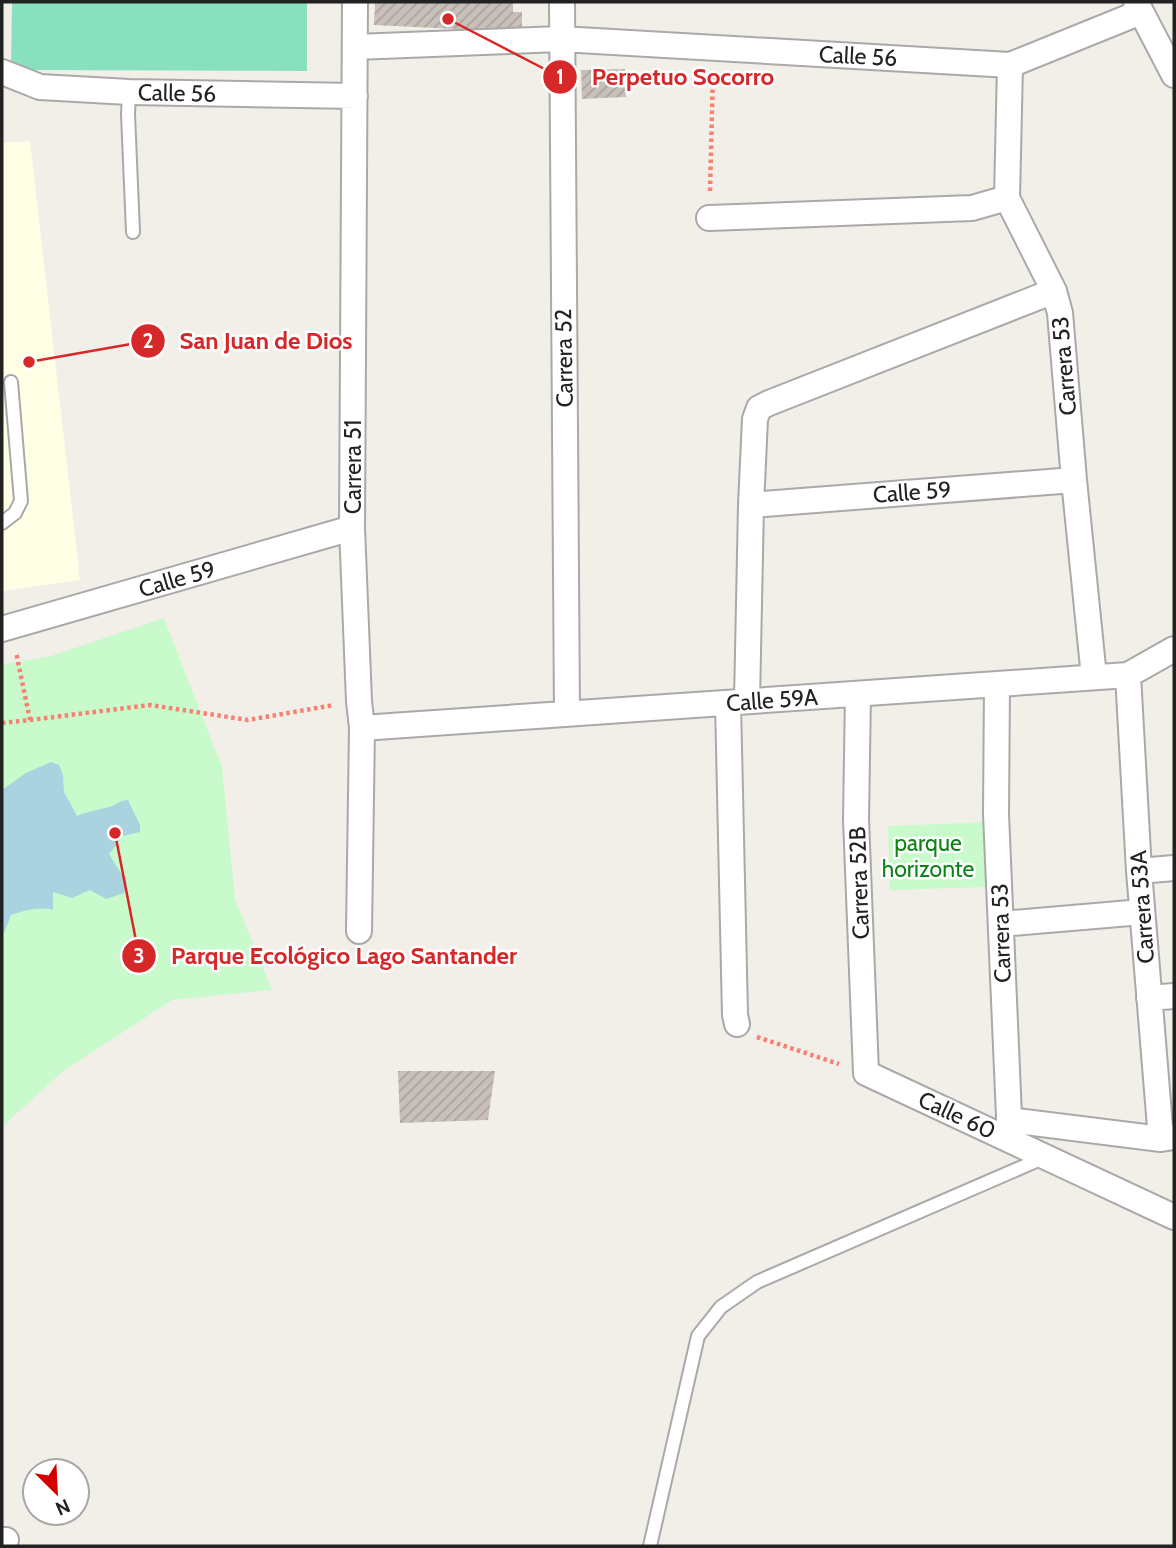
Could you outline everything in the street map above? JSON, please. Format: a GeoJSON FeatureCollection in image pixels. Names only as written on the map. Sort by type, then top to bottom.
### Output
{"type":"FeatureCollection","features":[{"type":"Feature","properties":{"kind":"street","name":"Carrera 51"},"geometry":{"type":"LineString","coordinates":[[355,2],[352,528],[362,728],[359,932]]}},
{"type":"Feature","properties":{"kind":"street","name":"Carrera 52"},"geometry":{"type":"LineString","coordinates":[[562,2],[568,714]]}},
{"type":"Feature","properties":{"kind":"street","name":"Calle 56"},"geometry":{"type":"LineString","coordinates":[[355,47],[561,39],[1010,65],[1139,7]]}},
{"type":"Feature","properties":{"kind":"street"},"geometry":{"type":"LineString","coordinates":[[1139,7],[1174,75]]}},
{"type":"Feature","properties":{"kind":"street","name":"Carrera 53"},"geometry":{"type":"LineString","coordinates":[[1010,65],[1007,198],[1054,291],[1060,313],[1094,677]]}},
{"type":"Feature","properties":{"kind":"street","name":"Calle 56"},"geometry":{"type":"LineString","coordinates":[[2,72],[40,87],[129,92],[355,96]]}},
{"type":"Feature","properties":{"kind":"street"},"geometry":{"type":"LineString","coordinates":[[709,218],[972,208],[1007,198]]}},
{"type":"Feature","properties":{"kind":"street"},"geometry":{"type":"LineString","coordinates":[[737,1024],[737,702],[755,419],[759,408],[1054,291]]}},
{"type":"Feature","properties":{"kind":"street","name":"Calle 59"},"geometry":{"type":"LineString","coordinates":[[751,505],[1074,480]]}},
{"type":"Feature","properties":{"kind":"street","name":"Calle 59"},"geometry":{"type":"LineString","coordinates":[[6,628],[352,528]]}},
{"type":"Feature","properties":{"kind":"street","name":"Calle 59A"},"geometry":{"type":"LineString","coordinates":[[362,728],[1128,675],[1174,649]]}},
{"type":"Feature","properties":{"kind":"street","name":"Carrera 53A"},"geometry":{"type":"LineString","coordinates":[[1128,675],[1149,998],[1168,1138]]}},
{"type":"Feature","properties":{"kind":"street","name":"Carrera 53"},"geometry":{"type":"LineString","coordinates":[[997,684],[996,814],[1010,1130]]}},
{"type":"Feature","properties":{"kind":"street","name":"Carrera 52B"},"geometry":{"type":"LineString","coordinates":[[858,694],[856,819],[866,1073]]}},
{"type":"Feature","properties":{"kind":"street"},"geometry":{"type":"LineString","coordinates":[[1139,871],[1174,868]]}},
{"type":"Feature","properties":{"kind":"street"},"geometry":{"type":"LineString","coordinates":[[1001,924],[1142,912]]}},
{"type":"Feature","properties":{"kind":"street"},"geometry":{"type":"LineString","coordinates":[[1149,998],[1174,996]]}},
{"type":"Feature","properties":{"kind":"street","name":"Calle 60"},"geometry":{"type":"LineString","coordinates":[[866,1073],[1010,1130],[1045,1157],[1174,1217]]}},
{"type":"Feature","properties":{"kind":"street"},"geometry":{"type":"LineString","coordinates":[[1010,1130],[1168,1138]]}},
{"type":"Feature","properties":{"kind":"lane"},"geometry":{"type":"LineString","coordinates":[[129,92],[133,232]]}},
{"type":"Feature","properties":{"kind":"lane"},"geometry":{"type":"LineString","coordinates":[[2,523],[15,513],[21,501],[11,382]]}},
{"type":"Feature","properties":{"kind":"lane"},"geometry":{"type":"LineString","coordinates":[[650,1546],[698,1336],[721,1307],[757,1282],[1045,1157]]}},
{"type":"Feature","properties":{"kind":"path"},"geometry":{"type":"LineString","coordinates":[[709,218],[713,48]]}},
{"type":"Feature","properties":{"kind":"path"},"geometry":{"type":"LineString","coordinates":[[6,628],[30,720]]}},
{"type":"Feature","properties":{"kind":"path"},"geometry":{"type":"LineString","coordinates":[[2,723],[150,705],[248,720],[359,701]]}},
{"type":"Feature","properties":{"kind":"path"},"geometry":{"type":"LineString","coordinates":[[737,1024],[744,1032],[866,1073]]}},
{"type":"Feature","properties":{"kind":"shaded area"},"geometry":{"type":"Polygon","coordinates":[[[30,141],[80,580],[2,591],[2,143],[30,141]]]}},
{"type":"Feature","properties":{"kind":"green space"},"geometry":{"type":"Polygon","coordinates":[[[12,2],[307,2],[307,71],[11,70],[12,2]]]}},
{"type":"Feature","properties":{"kind":"green space"},"geometry":{"type":"Polygon","coordinates":[[[164,618],[222,767],[235,899],[272,990],[172,1000],[62,1072],[2,1127],[2,665],[51,656],[164,618]]]}},
{"type":"Feature","properties":{"kind":"green space","name":"parque horizonte"},"geometry":{"type":"Polygon","coordinates":[[[988,822],[990,887],[890,890],[888,826],[988,822]]]}},
{"type":"Feature","properties":{"kind":"water"},"geometry":{"type":"Polygon","coordinates":[[[51,762],[59,765],[63,775],[64,792],[77,816],[128,800],[140,825],[140,832],[123,836],[109,854],[127,883],[124,893],[106,899],[90,890],[72,898],[53,892],[53,910],[37,909],[11,915],[2,933],[2,790],[26,773],[51,762]]]}},
{"type":"Feature","properties":{"kind":"building"},"geometry":{"type":"Polygon","coordinates":[[[375,2],[513,2],[513,12],[522,12],[522,32],[374,25],[375,2]]]}},
{"type":"Feature","properties":{"kind":"building"},"geometry":{"type":"Polygon","coordinates":[[[625,69],[626,97],[582,99],[581,70],[625,69]]]}},
{"type":"Feature","properties":{"kind":"building"},"geometry":{"type":"Polygon","coordinates":[[[398,1071],[495,1071],[488,1120],[400,1123],[398,1071]]]}},
{"type":"Feature","properties":{"kind":"place","name":"Perpetuo Socorro"},"geometry":{"type":"Point","coordinates":[448,19]}},
{"type":"Feature","properties":{"kind":"place","name":"San Juan de Dios"},"geometry":{"type":"Point","coordinates":[29,362]}},
{"type":"Feature","properties":{"kind":"place","name":"Parque Ecológico Lago Santander"},"geometry":{"type":"Point","coordinates":[115,833]}}]}
